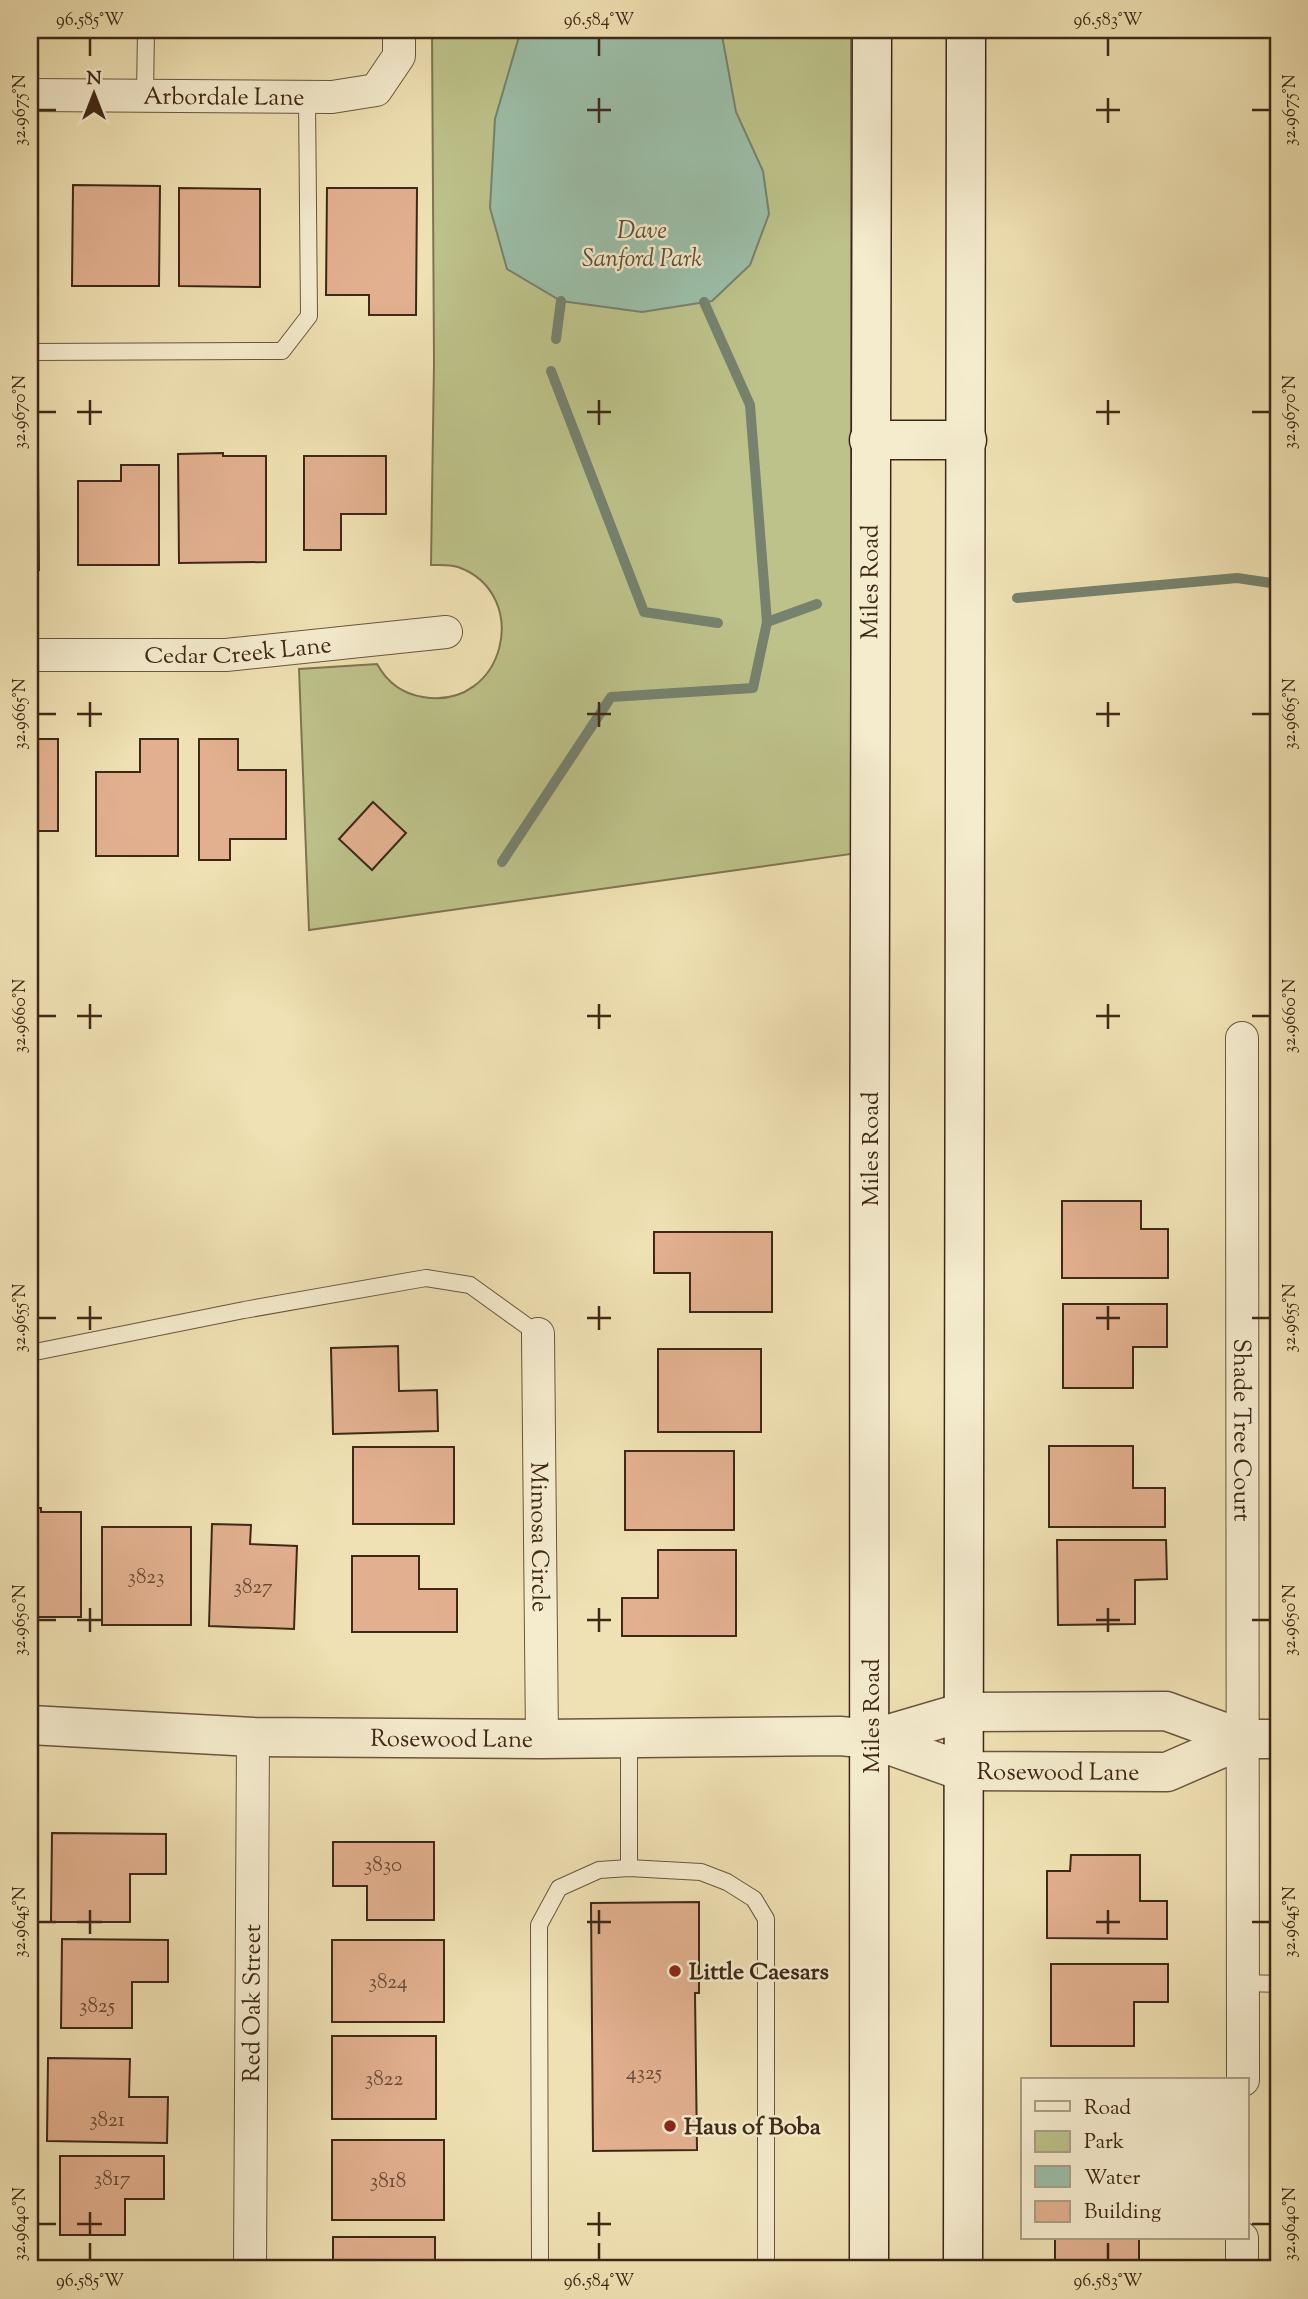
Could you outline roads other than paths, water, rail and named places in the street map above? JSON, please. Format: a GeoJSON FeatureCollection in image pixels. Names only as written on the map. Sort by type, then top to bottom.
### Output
{"type":"FeatureCollection","features":[{"type":"Feature","properties":{"kind":"main road","name":"Miles Road"},"geometry":{"type":"LineString","coordinates":[[869,2269],[872,1739],[869,440],[872,30]]}},
{"type":"Feature","properties":{"kind":"main road"},"geometry":{"type":"LineString","coordinates":[[963,2269],[967,30]]}},
{"type":"Feature","properties":{"kind":"main road"},"geometry":{"type":"LineString","coordinates":[[869,440],[967,440]]}},
{"type":"Feature","properties":{"kind":"main road","name":"Rosewood Lane"},"geometry":{"type":"LineString","coordinates":[[872,1739],[964,1712],[1166,1711],[1261,1739]]}},
{"type":"Feature","properties":{"kind":"main road","name":"Rosewood Lane"},"geometry":{"type":"LineString","coordinates":[[30,1725],[253,1737],[629,1739],[840,1736],[872,1739],[962,1771],[1167,1772],[1261,1739]]}},
{"type":"Feature","properties":{"kind":"street","name":"Arbordale Lane"},"geometry":{"type":"LineString","coordinates":[[30,95],[332,97],[376,90],[399,43]]}},
{"type":"Feature","properties":{"kind":"street","name":"Cedar Creek Lane"},"geometry":{"type":"LineString","coordinates":[[30,655],[226,655],[446,632]]}},
{"type":"Feature","properties":{"kind":"street","name":"Shade Tree Court"},"geometry":{"type":"LineString","coordinates":[[1242,1038],[1261,1739],[1243,1983],[1243,2078]]}},
{"type":"Feature","properties":{"kind":"street","name":"Mimosa Circle"},"geometry":{"type":"LineString","coordinates":[[538,1334],[542,1739]]}},
{"type":"Feature","properties":{"kind":"street","name":"Red Oak Street"},"geometry":{"type":"LineString","coordinates":[[250,2269],[253,1737]]}},
{"type":"Feature","properties":{"kind":"street"},"geometry":{"type":"LineString","coordinates":[[1242,2240],[1242,2269]]}},
{"type":"Feature","properties":{"kind":"lane"},"geometry":{"type":"LineString","coordinates":[[145,95],[146,30]]}},
{"type":"Feature","properties":{"kind":"lane"},"geometry":{"type":"LineString","coordinates":[[30,352],[282,351],[309,316],[307,97]]}},
{"type":"Feature","properties":{"kind":"lane"},"geometry":{"type":"LineString","coordinates":[[30,1353],[244,1310],[426,1278],[470,1285],[538,1334]]}},
{"type":"Feature","properties":{"kind":"lane"},"geometry":{"type":"LineString","coordinates":[[629,1739],[629,1868]]}},
{"type":"Feature","properties":{"kind":"lane"},"geometry":{"type":"LineString","coordinates":[[540,2269],[539,1925],[559,1888],[599,1870],[629,1868],[701,1872],[727,1882],[754,1899],[766,1919],[766,2269]]}},
{"type":"Feature","properties":{"kind":"lane"},"geometry":{"type":"LineString","coordinates":[[1243,1983],[1278,1984]]}},
{"type":"Feature","properties":{"kind":"water"},"geometry":{"type":"Polygon","coordinates":[[[524,30],[721,30],[736,112],[763,171],[769,214],[750,265],[712,301],[642,312],[561,301],[507,269],[490,208],[495,119],[518,40],[524,30]]]}},
{"type":"Feature","properties":{"kind":"waterway"},"geometry":{"type":"LineString","coordinates":[[556,339],[561,301]]}},
{"type":"Feature","properties":{"kind":"waterway"},"geometry":{"type":"LineString","coordinates":[[704,302],[750,405],[767,622],[817,604]]}},
{"type":"Feature","properties":{"kind":"waterway"},"geometry":{"type":"LineString","coordinates":[[551,371],[644,612],[718,623]]}},
{"type":"Feature","properties":{"kind":"waterway"},"geometry":{"type":"LineString","coordinates":[[1017,598],[1237,578],[1278,584]]}},
{"type":"Feature","properties":{"kind":"waterway"},"geometry":{"type":"LineString","coordinates":[[502,862],[611,697],[753,688],[767,622]]}},
{"type":"Feature","properties":{"kind":"place","name":"Little Caesars"},"geometry":{"type":"Point","coordinates":[675,1971]}},
{"type":"Feature","properties":{"kind":"place","name":"Haus of Boba"},"geometry":{"type":"Point","coordinates":[670,2126]}},
{"type":"Feature","properties":{"kind":"park label","name":"Dave Sanford Park"},"geometry":{"type":"Point","coordinates":[642,244]}}]}
